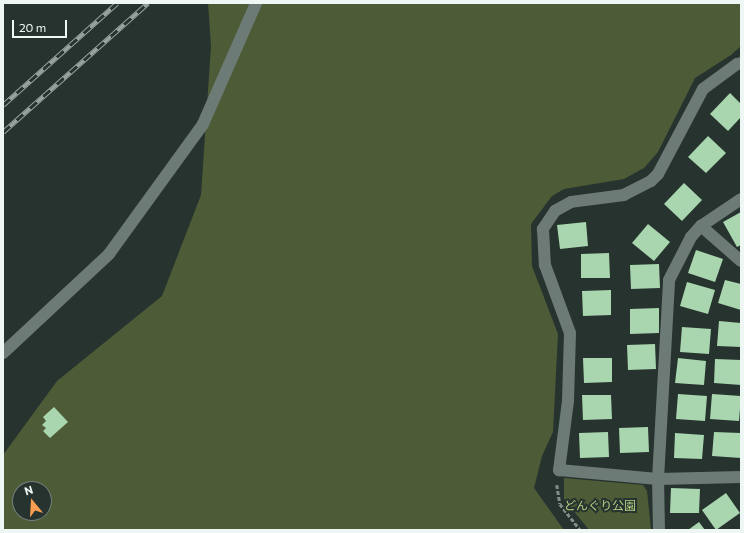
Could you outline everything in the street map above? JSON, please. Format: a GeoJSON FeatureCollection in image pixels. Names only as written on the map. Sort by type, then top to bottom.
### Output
{"type":"FeatureCollection","features":[{"type":"Feature","properties":{"kind":"street"},"geometry":{"type":"LineString","coordinates":[[3,353],[109,254],[203,124],[256,3]]}},
{"type":"Feature","properties":{"kind":"street"},"geometry":{"type":"LineString","coordinates":[[741,63],[737,64],[703,89],[658,174],[651,181],[624,195],[571,202],[555,211],[543,229],[545,265],[570,333],[568,401],[559,470],[658,479],[741,477]]}},
{"type":"Feature","properties":{"kind":"street"},"geometry":{"type":"LineString","coordinates":[[659,530],[658,479],[669,280],[691,237],[701,226],[741,199]]}},
{"type":"Feature","properties":{"kind":"street"},"geometry":{"type":"LineString","coordinates":[[701,226],[741,260]]}},
{"type":"Feature","properties":{"kind":"path"},"geometry":{"type":"LineString","coordinates":[[559,470],[557,485],[560,504],[580,530]]}},
{"type":"Feature","properties":{"kind":"green space"},"geometry":{"type":"Polygon","coordinates":[[[208,3],[741,3],[741,46],[731,55],[695,78],[658,152],[644,168],[624,179],[564,189],[552,196],[531,224],[532,266],[558,334],[553,432],[542,456],[534,488],[564,530],[3,530],[3,455],[57,381],[162,296],[201,195],[211,46],[208,3]]]}},
{"type":"Feature","properties":{"kind":"green space","name":"どんぐり公園"},"geometry":{"type":"Polygon","coordinates":[[[564,478],[643,485],[647,491],[651,530],[589,530],[564,499],[564,478]]]}},
{"type":"Feature","properties":{"kind":"building"},"geometry":{"type":"Polygon","coordinates":[[[730,93],[741,104],[741,117],[728,131],[710,114],[730,93]]]}},
{"type":"Feature","properties":{"kind":"building"},"geometry":{"type":"Polygon","coordinates":[[[708,136],[726,153],[706,173],[688,157],[708,136]]]}},
{"type":"Feature","properties":{"kind":"building"},"geometry":{"type":"Polygon","coordinates":[[[684,183],[702,200],[682,221],[664,204],[684,183]]]}},
{"type":"Feature","properties":{"kind":"building"},"geometry":{"type":"Polygon","coordinates":[[[741,212],[741,245],[737,247],[723,222],[741,212]]]}},
{"type":"Feature","properties":{"kind":"building"},"geometry":{"type":"Polygon","coordinates":[[[586,222],[588,246],[560,249],[557,225],[586,222]]]}},
{"type":"Feature","properties":{"kind":"building"},"geometry":{"type":"Polygon","coordinates":[[[648,224],[670,242],[654,261],[632,243],[648,224]]]}},
{"type":"Feature","properties":{"kind":"building"},"geometry":{"type":"Polygon","coordinates":[[[696,250],[723,259],[715,282],[688,273],[696,250]]]}},
{"type":"Feature","properties":{"kind":"building"},"geometry":{"type":"Polygon","coordinates":[[[609,253],[610,278],[581,278],[581,254],[609,253]]]}},
{"type":"Feature","properties":{"kind":"building"},"geometry":{"type":"Polygon","coordinates":[[[659,264],[660,288],[631,289],[630,265],[659,264]]]}},
{"type":"Feature","properties":{"kind":"building"},"geometry":{"type":"Polygon","coordinates":[[[725,280],[741,284],[741,310],[718,303],[725,280]]]}},
{"type":"Feature","properties":{"kind":"building"},"geometry":{"type":"Polygon","coordinates":[[[687,282],[715,290],[708,314],[680,306],[687,282]]]}},
{"type":"Feature","properties":{"kind":"building"},"geometry":{"type":"Polygon","coordinates":[[[611,290],[611,315],[583,316],[582,291],[611,290]]]}},
{"type":"Feature","properties":{"kind":"building"},"geometry":{"type":"Polygon","coordinates":[[[659,308],[659,333],[630,334],[630,309],[659,308]]]}},
{"type":"Feature","properties":{"kind":"building"},"geometry":{"type":"Polygon","coordinates":[[[719,321],[741,323],[741,347],[717,346],[719,321]]]}},
{"type":"Feature","properties":{"kind":"building"},"geometry":{"type":"Polygon","coordinates":[[[682,327],[711,329],[709,354],[680,352],[682,327]]]}},
{"type":"Feature","properties":{"kind":"building"},"geometry":{"type":"Polygon","coordinates":[[[655,344],[656,369],[628,370],[627,345],[655,344]]]}},
{"type":"Feature","properties":{"kind":"building"},"geometry":{"type":"Polygon","coordinates":[[[583,358],[612,358],[612,382],[584,383],[583,358]]]}},
{"type":"Feature","properties":{"kind":"building"},"geometry":{"type":"Polygon","coordinates":[[[678,358],[706,361],[704,385],[675,383],[678,358]]]}},
{"type":"Feature","properties":{"kind":"building"},"geometry":{"type":"Polygon","coordinates":[[[715,359],[741,360],[741,385],[714,383],[715,359]]]}},
{"type":"Feature","properties":{"kind":"building"},"geometry":{"type":"Polygon","coordinates":[[[678,394],[707,396],[705,421],[676,419],[678,394]]]}},
{"type":"Feature","properties":{"kind":"building"},"geometry":{"type":"Polygon","coordinates":[[[712,394],[741,396],[739,421],[710,419],[712,394]]]}},
{"type":"Feature","properties":{"kind":"building"},"geometry":{"type":"Polygon","coordinates":[[[582,395],[611,395],[612,419],[583,420],[582,395]]]}},
{"type":"Feature","properties":{"kind":"building"},"geometry":{"type":"Polygon","coordinates":[[[54,407],[68,422],[50,438],[43,431],[46,428],[42,425],[46,421],[43,417],[54,407]]]}},
{"type":"Feature","properties":{"kind":"building"},"geometry":{"type":"Polygon","coordinates":[[[648,427],[649,452],[620,453],[619,428],[648,427]]]}},
{"type":"Feature","properties":{"kind":"building"},"geometry":{"type":"Polygon","coordinates":[[[608,432],[609,457],[580,458],[579,433],[608,432]]]}},
{"type":"Feature","properties":{"kind":"building"},"geometry":{"type":"Polygon","coordinates":[[[714,432],[741,433],[741,458],[712,456],[714,432]]]}},
{"type":"Feature","properties":{"kind":"building"},"geometry":{"type":"Polygon","coordinates":[[[675,433],[704,435],[702,459],[674,458],[675,433]]]}},
{"type":"Feature","properties":{"kind":"building"},"geometry":{"type":"Polygon","coordinates":[[[671,488],[700,489],[699,513],[670,513],[671,488]]]}},
{"type":"Feature","properties":{"kind":"building"},"geometry":{"type":"Polygon","coordinates":[[[726,493],[740,513],[716,530],[702,510],[726,493]]]}},
{"type":"Feature","properties":{"kind":"building"},"geometry":{"type":"Polygon","coordinates":[[[699,522],[705,530],[688,530],[699,522]]]}},
{"type":"Feature","properties":{"kind":"railway"},"geometry":{"type":"LineString","coordinates":[[3,105],[117,3]]}},
{"type":"Feature","properties":{"kind":"railway"},"geometry":{"type":"LineString","coordinates":[[3,132],[148,3]]}}]}
